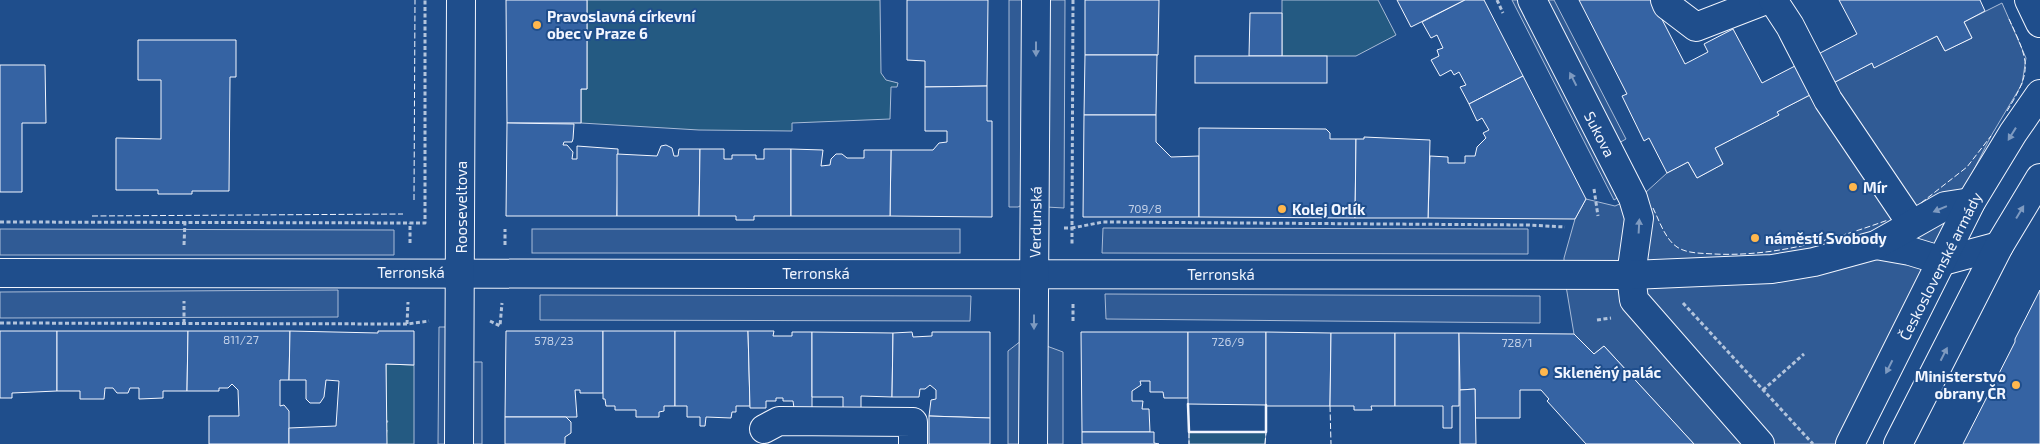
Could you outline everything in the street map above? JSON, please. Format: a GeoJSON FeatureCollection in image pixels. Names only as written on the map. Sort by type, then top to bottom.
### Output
{"type":"FeatureCollection","features":[{"type":"Feature","properties":{"kind":"street","name":"Rooseveltova"},"geometry":{"type":"LineString","coordinates":[[459,444],[461,0]]}},
{"type":"Feature","properties":{"kind":"street","name":"Verdunská"},"geometry":{"type":"LineString","coordinates":[[1034,444],[1036,0]]}},
{"type":"Feature","properties":{"kind":"street","name":"Sukova"},"geometry":{"type":"LineString","coordinates":[[1532,0],[1633,198],[1639,218],[1632,275]]}},
{"type":"Feature","properties":{"kind":"street"},"geometry":{"type":"LineString","coordinates":[[1665,0],[1667,5],[1696,27],[1766,0]]}},
{"type":"Feature","properties":{"kind":"street"},"geometry":{"type":"LineString","coordinates":[[1773,0],[1790,26],[1828,100],[1911,223]]}},
{"type":"Feature","properties":{"kind":"street"},"geometry":{"type":"LineString","coordinates":[[2029,0],[2040,23]]}},
{"type":"Feature","properties":{"kind":"street","name":"Československé armády"},"geometry":{"type":"LineString","coordinates":[[1850,444],[1971,202],[2013,133],[2040,94]]}},
{"type":"Feature","properties":{"kind":"street"},"geometry":{"type":"LineString","coordinates":[[1898,444],[1999,246],[2040,178]]}},
{"type":"Feature","properties":{"kind":"street"},"geometry":{"type":"LineString","coordinates":[[1760,444],[1634,300],[1632,275],[1772,269],[1814,262],[1876,245],[1911,223],[1945,206],[1971,202]]}},
{"type":"Feature","properties":{"kind":"street"},"geometry":{"type":"LineString","coordinates":[[1876,245],[1910,251],[1943,261],[1999,246]]}},
{"type":"Feature","properties":{"kind":"street","name":"Terronská"},"geometry":{"type":"LineString","coordinates":[[0,273],[461,272],[1632,275]]}},
{"type":"Feature","properties":{"kind":"street"},"geometry":{"type":"LineString","coordinates":[[764,428],[779,421],[913,422],[913,444]]}},
{"type":"Feature","properties":{"kind":"path"},"geometry":{"type":"LineString","coordinates":[[0,222],[425,223],[425,0]]}},
{"type":"Feature","properties":{"kind":"path"},"geometry":{"type":"LineString","coordinates":[[1073,0],[1072,228],[1103,222],[1565,227]]}},
{"type":"Feature","properties":{"kind":"path"},"geometry":{"type":"LineString","coordinates":[[0,323],[407,324],[460,318],[483,318],[500,326]]}},
{"type":"Feature","properties":{"kind":"path"},"geometry":{"type":"LineString","coordinates":[[1763,390],[1804,354]]}},
{"type":"Feature","properties":{"kind":"shaded area"},"geometry":{"type":"Polygon","coordinates":[[[587,0],[880,0],[881,73],[886,80],[898,83],[897,87],[891,87],[890,119],[792,123],[792,131],[699,130],[581,123],[581,89],[587,89],[587,0]]]}},
{"type":"Feature","properties":{"kind":"shaded area"},"geometry":{"type":"Polygon","coordinates":[[[1009,0],[1028,0],[1028,202],[1018,207],[1009,207],[1009,0]]]}},
{"type":"Feature","properties":{"kind":"shaded area"},"geometry":{"type":"Polygon","coordinates":[[[1046,0],[1065,0],[1064,208],[1046,207],[1046,0]]]}},
{"type":"Feature","properties":{"kind":"shaded area"},"geometry":{"type":"Polygon","coordinates":[[[1282,0],[1378,0],[1396,35],[1356,56],[1282,56],[1282,0]]]}},
{"type":"Feature","properties":{"kind":"shaded area"},"geometry":{"type":"Polygon","coordinates":[[[1512,0],[1523,0],[1622,195],[1614,200],[1512,0]]]}},
{"type":"Feature","properties":{"kind":"shaded area"},"geometry":{"type":"Polygon","coordinates":[[[1543,0],[1554,0],[1626,139],[1617,144],[1543,0]]]}},
{"type":"Feature","properties":{"kind":"shaded area","name":"náměstí Svobody"},"geometry":{"type":"Polygon","coordinates":[[[2002,3],[2026,58],[2022,84],[1991,136],[1836,444],[1694,444],[1604,346],[1594,354],[1574,334],[1564,274],[1564,258],[1575,219],[1586,199],[1615,206],[1645,193],[1667,173],[1688,162],[1697,178],[1723,164],[1715,148],[1779,115],[1777,112],[1872,63],[1874,67],[1937,36],[1945,51],[1972,38],[1964,22],[2002,3]]]}},
{"type":"Feature","properties":{"kind":"shaded area"},"geometry":{"type":"Polygon","coordinates":[[[1103,228],[1528,229],[1528,254],[1102,253],[1103,228]]]}},
{"type":"Feature","properties":{"kind":"shaded area"},"geometry":{"type":"Polygon","coordinates":[[[0,229],[394,230],[394,255],[0,255],[0,229]]]}},
{"type":"Feature","properties":{"kind":"shaded area"},"geometry":{"type":"Polygon","coordinates":[[[532,229],[960,229],[960,253],[532,253],[532,229]]]}},
{"type":"Feature","properties":{"kind":"shaded area"},"geometry":{"type":"Polygon","coordinates":[[[338,290],[338,317],[0,318],[0,292],[338,290]]]}},
{"type":"Feature","properties":{"kind":"shaded area"},"geometry":{"type":"Polygon","coordinates":[[[1105,294],[1540,296],[1540,323],[1106,319],[1105,294]]]}},
{"type":"Feature","properties":{"kind":"shaded area"},"geometry":{"type":"Polygon","coordinates":[[[540,295],[971,296],[970,321],[540,320],[540,295]]]}},
{"type":"Feature","properties":{"kind":"shaded area"},"geometry":{"type":"Polygon","coordinates":[[[439,327],[447,327],[447,444],[438,444],[439,327]]]}},
{"type":"Feature","properties":{"kind":"shaded area"},"geometry":{"type":"Polygon","coordinates":[[[1026,337],[1026,444],[1008,444],[1008,351],[1026,337]]]}},
{"type":"Feature","properties":{"kind":"shaded area"},"geometry":{"type":"Polygon","coordinates":[[[1044,345],[1063,352],[1063,444],[1043,444],[1044,345]]]}},
{"type":"Feature","properties":{"kind":"shaded area"},"geometry":{"type":"Polygon","coordinates":[[[471,362],[482,362],[482,444],[470,444],[471,362]]]}},
{"type":"Feature","properties":{"kind":"shaded area"},"geometry":{"type":"Polygon","coordinates":[[[386,364],[414,365],[414,444],[385,444],[387,430],[385,430],[385,422],[388,422],[386,419],[386,364]]]}},
{"type":"Feature","properties":{"kind":"shaded area"},"geometry":{"type":"Polygon","coordinates":[[[1189,432],[1266,432],[1265,444],[1189,444],[1189,432]]]}},
{"type":"Feature","properties":{"kind":"building"},"geometry":{"type":"Polygon","coordinates":[[[506,0],[587,0],[587,89],[581,89],[581,123],[507,123],[506,0]]]}},
{"type":"Feature","properties":{"kind":"building"},"geometry":{"type":"Polygon","coordinates":[[[907,0],[988,0],[987,86],[925,87],[925,61],[907,60],[907,0]]]}},
{"type":"Feature","properties":{"kind":"building"},"geometry":{"type":"Polygon","coordinates":[[[1085,0],[1159,0],[1158,55],[1085,55],[1085,0]]]}},
{"type":"Feature","properties":{"kind":"building"},"geometry":{"type":"Polygon","coordinates":[[[1397,0],[1465,0],[1411,27],[1397,0]]]}},
{"type":"Feature","properties":{"kind":"building"},"geometry":{"type":"Polygon","coordinates":[[[1465,0],[1484,0],[1523,76],[1469,104],[1460,87],[1466,85],[1459,72],[1454,75],[1451,70],[1440,76],[1431,60],[1439,56],[1437,50],[1443,48],[1437,35],[1431,38],[1422,22],[1465,0]]]}},
{"type":"Feature","properties":{"kind":"building"},"geometry":{"type":"Polygon","coordinates":[[[1579,0],[1652,0],[1685,64],[1708,52],[1704,44],[1733,29],[1762,83],[1857,34],[1839,0],[1980,0],[1985,11],[1964,22],[1972,38],[1945,51],[1937,36],[1874,68],[1872,63],[1777,112],[1779,115],[1715,148],[1723,164],[1697,178],[1688,162],[1667,173],[1649,138],[1644,141],[1622,96],[1627,94],[1579,0]]]}},
{"type":"Feature","properties":{"kind":"building"},"geometry":{"type":"Polygon","coordinates":[[[1250,13],[1282,13],[1282,56],[1249,56],[1250,13]]]}},
{"type":"Feature","properties":{"kind":"building"},"geometry":{"type":"Polygon","coordinates":[[[138,40],[236,40],[236,77],[230,77],[229,191],[192,191],[192,194],[158,194],[158,190],[116,190],[116,138],[161,139],[161,80],[138,80],[138,40]]]}},
{"type":"Feature","properties":{"kind":"building"},"geometry":{"type":"Polygon","coordinates":[[[1085,55],[1157,55],[1156,115],[1084,115],[1085,55]]]}},
{"type":"Feature","properties":{"kind":"building"},"geometry":{"type":"Polygon","coordinates":[[[1195,56],[1327,56],[1327,83],[1195,83],[1195,56]]]}},
{"type":"Feature","properties":{"kind":"building"},"geometry":{"type":"Polygon","coordinates":[[[0,65],[45,65],[46,123],[22,123],[22,192],[0,192],[0,65]]]}},
{"type":"Feature","properties":{"kind":"building"},"geometry":{"type":"Polygon","coordinates":[[[1523,76],[1586,199],[1575,219],[1428,218],[1430,156],[1448,157],[1448,163],[1465,163],[1465,156],[1475,156],[1477,147],[1486,138],[1483,133],[1489,130],[1482,118],[1477,121],[1469,104],[1523,76]]]}},
{"type":"Feature","properties":{"kind":"building"},"geometry":{"type":"Polygon","coordinates":[[[987,86],[987,121],[992,121],[992,217],[890,216],[891,150],[933,150],[939,143],[947,142],[947,131],[925,131],[925,87],[987,86]]]}},
{"type":"Feature","properties":{"kind":"building"},"geometry":{"type":"Polygon","coordinates":[[[1084,115],[1156,115],[1156,142],[1171,157],[1199,156],[1199,217],[1083,217],[1084,115]]]}},
{"type":"Feature","properties":{"kind":"building"},"geometry":{"type":"Polygon","coordinates":[[[507,123],[574,124],[572,142],[564,142],[563,145],[567,145],[573,152],[572,159],[577,159],[577,146],[618,149],[617,216],[506,216],[507,123]]]}},
{"type":"Feature","properties":{"kind":"building"},"geometry":{"type":"Polygon","coordinates":[[[1199,128],[1326,129],[1330,133],[1330,139],[1356,139],[1355,218],[1199,217],[1199,128]]]}},
{"type":"Feature","properties":{"kind":"building"},"geometry":{"type":"Polygon","coordinates":[[[1364,137],[1430,140],[1428,218],[1355,218],[1356,139],[1364,139],[1364,137]]]}},
{"type":"Feature","properties":{"kind":"building"},"geometry":{"type":"Polygon","coordinates":[[[666,145],[672,148],[674,156],[678,156],[679,149],[700,149],[699,216],[617,216],[617,154],[657,156],[661,146],[666,145]]]}},
{"type":"Feature","properties":{"kind":"building"},"geometry":{"type":"Polygon","coordinates":[[[700,149],[724,149],[724,159],[732,159],[732,155],[756,155],[756,159],[764,159],[764,149],[791,149],[791,216],[754,216],[754,220],[736,220],[736,216],[699,216],[700,149]]]}},
{"type":"Feature","properties":{"kind":"building"},"geometry":{"type":"Polygon","coordinates":[[[791,149],[823,150],[821,166],[830,165],[831,159],[836,154],[842,154],[847,158],[864,158],[864,150],[891,150],[890,216],[791,216],[791,149]]]}},
{"type":"Feature","properties":{"kind":"building","name":"Ministerstvo obrany ČR"},"geometry":{"type":"Polygon","coordinates":[[[2040,290],[2040,444],[1963,444],[2015,342],[2040,290]]]}},
{"type":"Feature","properties":{"kind":"building"},"geometry":{"type":"Polygon","coordinates":[[[0,331],[57,331],[57,391],[12,393],[12,398],[0,398],[0,331]]]}},
{"type":"Feature","properties":{"kind":"building"},"geometry":{"type":"Polygon","coordinates":[[[57,331],[188,331],[187,391],[163,391],[163,398],[139,399],[139,388],[130,388],[128,393],[117,393],[113,388],[105,388],[104,399],[80,399],[80,391],[57,391],[57,331]]]}},
{"type":"Feature","properties":{"kind":"building"},"geometry":{"type":"Polygon","coordinates":[[[188,331],[290,331],[289,380],[280,380],[280,406],[284,405],[289,411],[289,444],[209,444],[209,416],[239,416],[238,390],[232,384],[228,388],[219,388],[219,391],[187,391],[188,331]]]}},
{"type":"Feature","properties":{"kind":"building"},"geometry":{"type":"Polygon","coordinates":[[[290,331],[378,333],[378,331],[414,331],[414,365],[386,364],[387,444],[289,444],[289,428],[336,426],[339,381],[326,380],[324,397],[320,403],[310,403],[306,399],[306,380],[289,380],[290,331]]]}},
{"type":"Feature","properties":{"kind":"building"},"geometry":{"type":"Polygon","coordinates":[[[506,331],[603,331],[603,393],[580,393],[580,390],[575,390],[577,417],[505,417],[506,331]]]}},
{"type":"Feature","properties":{"kind":"building"},"geometry":{"type":"Polygon","coordinates":[[[603,331],[675,331],[675,406],[664,406],[664,411],[659,412],[659,417],[636,417],[636,410],[615,410],[615,406],[606,406],[605,399],[603,399],[603,331]]]}},
{"type":"Feature","properties":{"kind":"building"},"geometry":{"type":"Polygon","coordinates":[[[675,331],[748,331],[750,406],[736,406],[736,412],[732,412],[731,418],[706,417],[705,426],[700,426],[700,417],[687,417],[687,406],[675,406],[675,331]]]}},
{"type":"Feature","properties":{"kind":"building"},"geometry":{"type":"Polygon","coordinates":[[[748,331],[774,331],[773,336],[792,336],[792,332],[812,332],[812,408],[794,408],[793,401],[783,401],[783,398],[776,398],[776,401],[766,401],[766,408],[750,408],[748,331]]]}},
{"type":"Feature","properties":{"kind":"building"},"geometry":{"type":"Polygon","coordinates":[[[812,332],[893,333],[892,397],[861,396],[861,408],[843,408],[843,397],[812,397],[812,332]]]}},
{"type":"Feature","properties":{"kind":"building"},"geometry":{"type":"Polygon","coordinates":[[[912,332],[913,337],[932,336],[932,332],[990,332],[990,418],[929,416],[931,400],[936,399],[936,390],[930,385],[925,389],[920,389],[919,397],[892,397],[893,333],[912,332]]]}},
{"type":"Feature","properties":{"kind":"building"},"geometry":{"type":"Polygon","coordinates":[[[1081,332],[1188,332],[1188,398],[1164,398],[1163,392],[1150,392],[1150,381],[1140,381],[1141,385],[1132,391],[1132,401],[1143,401],[1142,409],[1149,409],[1150,432],[1082,432],[1081,332]]]}},
{"type":"Feature","properties":{"kind":"building"},"geometry":{"type":"Polygon","coordinates":[[[1188,332],[1266,332],[1266,405],[1188,404],[1188,332]]]}},
{"type":"Feature","properties":{"kind":"building"},"geometry":{"type":"Polygon","coordinates":[[[1266,332],[1331,333],[1330,406],[1266,406],[1266,332]]]}},
{"type":"Feature","properties":{"kind":"building"},"geometry":{"type":"Polygon","coordinates":[[[1331,333],[1395,333],[1395,406],[1371,406],[1372,410],[1354,410],[1354,406],[1330,406],[1331,333]]]}},
{"type":"Feature","properties":{"kind":"building"},"geometry":{"type":"Polygon","coordinates":[[[1395,333],[1459,333],[1459,406],[1452,406],[1452,428],[1443,428],[1443,406],[1395,406],[1395,333]]]}},
{"type":"Feature","properties":{"kind":"building","name":"Skleněný palác"},"geometry":{"type":"Polygon","coordinates":[[[1459,333],[1574,334],[1594,354],[1604,346],[1694,444],[1586,444],[1547,401],[1549,399],[1541,390],[1520,390],[1520,418],[1475,418],[1475,389],[1460,390],[1459,333]]]}},
{"type":"Feature","properties":{"kind":"building"},"geometry":{"type":"Polygon","coordinates":[[[1475,389],[1476,444],[1460,444],[1460,390],[1475,389]]]}},
{"type":"Feature","properties":{"kind":"building"},"geometry":{"type":"Polygon","coordinates":[[[929,416],[990,418],[990,444],[929,444],[929,416]]]}},
{"type":"Feature","properties":{"kind":"building"},"geometry":{"type":"Polygon","coordinates":[[[505,417],[566,417],[571,422],[571,433],[565,437],[565,444],[505,444],[505,417]]]}},
{"type":"Feature","properties":{"kind":"building"},"geometry":{"type":"Polygon","coordinates":[[[1082,432],[1154,432],[1154,443],[1159,444],[1082,444],[1082,432]]]}},
{"type":"Feature","properties":{"kind":"fence"},"geometry":{"type":"LineString","coordinates":[[414,200],[415,0]]}},
{"type":"Feature","properties":{"kind":"fence"},"geometry":{"type":"LineString","coordinates":[[2007,111],[2021,85],[2025,65],[2021,46],[2009,19]]}},
{"type":"Feature","properties":{"kind":"fence"},"geometry":{"type":"LineString","coordinates":[[1921,203],[1967,167],[1991,136]]}},
{"type":"Feature","properties":{"kind":"fence"},"geometry":{"type":"LineString","coordinates":[[1653,208],[1660,224],[1673,244],[1690,252],[1714,254],[1759,253],[1802,246],[1888,220]]}},
{"type":"Feature","properties":{"kind":"fence"},"geometry":{"type":"LineString","coordinates":[[92,216],[403,214]]}},
{"type":"Feature","properties":{"kind":"fence"},"geometry":{"type":"LineString","coordinates":[[1330,406],[1331,444]]}},
{"type":"Feature","properties":{"kind":"fence"},"geometry":{"type":"LineString","coordinates":[[1189,432],[1189,444]]}},
{"type":"Feature","properties":{"kind":"fence"},"geometry":{"type":"LineString","coordinates":[[1265,444],[1266,432]]}},
{"type":"Feature","properties":{"kind":"wall"},"geometry":{"type":"LineString","coordinates":[[1188,404],[1189,432],[1266,432],[1266,405]]}},
{"type":"Feature","properties":{"kind":"place","name":"Pravoslavná církevní obec v Praze 6"},"geometry":{"type":"Point","coordinates":[537,25]}},
{"type":"Feature","properties":{"kind":"place","name":"Mír"},"geometry":{"type":"Point","coordinates":[1853,187]}},
{"type":"Feature","properties":{"kind":"place","name":"Kolej Orlík"},"geometry":{"type":"Point","coordinates":[1282,209]}},
{"type":"Feature","properties":{"kind":"place","name":"náměstí Svobody"},"geometry":{"type":"Point","coordinates":[1755,238]}},
{"type":"Feature","properties":{"kind":"place","name":"Skleněný palác"},"geometry":{"type":"Point","coordinates":[1544,372]}},
{"type":"Feature","properties":{"kind":"place","name":"Ministerstvo obrany ČR"},"geometry":{"type":"Point","coordinates":[2016,385]}}]}
